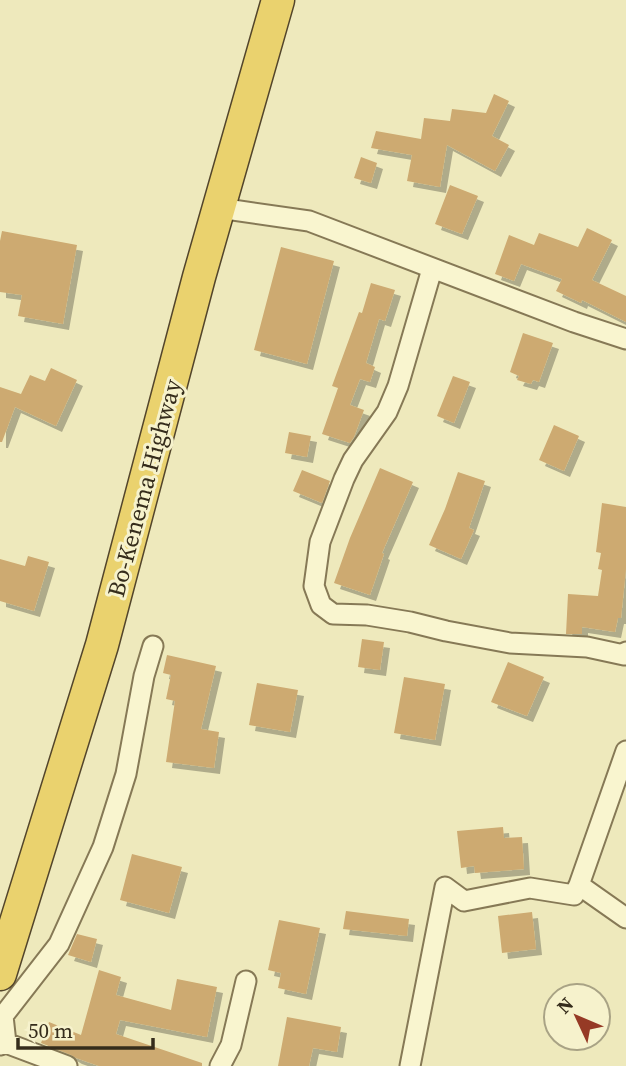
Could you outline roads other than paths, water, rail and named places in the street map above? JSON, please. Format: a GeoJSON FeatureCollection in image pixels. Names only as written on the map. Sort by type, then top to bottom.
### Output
{"type":"FeatureCollection","features":[{"type":"Feature","properties":{"kind":"highway","name":"Bo-Kenema Highway"},"geometry":{"type":"LineString","coordinates":[[0,974],[100,652],[199,277],[278,0]]}},
{"type":"Feature","properties":{"kind":"street"},"geometry":{"type":"LineString","coordinates":[[219,208],[309,221],[573,322],[626,339]]}},
{"type":"Feature","properties":{"kind":"street"},"geometry":{"type":"LineString","coordinates":[[432,269],[398,386],[387,412],[353,460],[320,542],[314,586],[321,605],[332,614],[367,615],[510,643],[587,648],[625,655]]}},
{"type":"Feature","properties":{"kind":"street"},"geometry":{"type":"LineString","coordinates":[[66,1066],[3,1044],[3,1016],[59,944],[103,847],[126,774],[144,676],[153,646]]}},
{"type":"Feature","properties":{"kind":"street"},"geometry":{"type":"LineString","coordinates":[[410,1066],[445,887],[464,901],[530,888],[574,895],[626,751]]}},
{"type":"Feature","properties":{"kind":"street"},"geometry":{"type":"LineString","coordinates":[[579,885],[626,918]]}},
{"type":"Feature","properties":{"kind":"street"},"geometry":{"type":"LineString","coordinates":[[220,1066],[231,1045],[246,981]]}}]}
